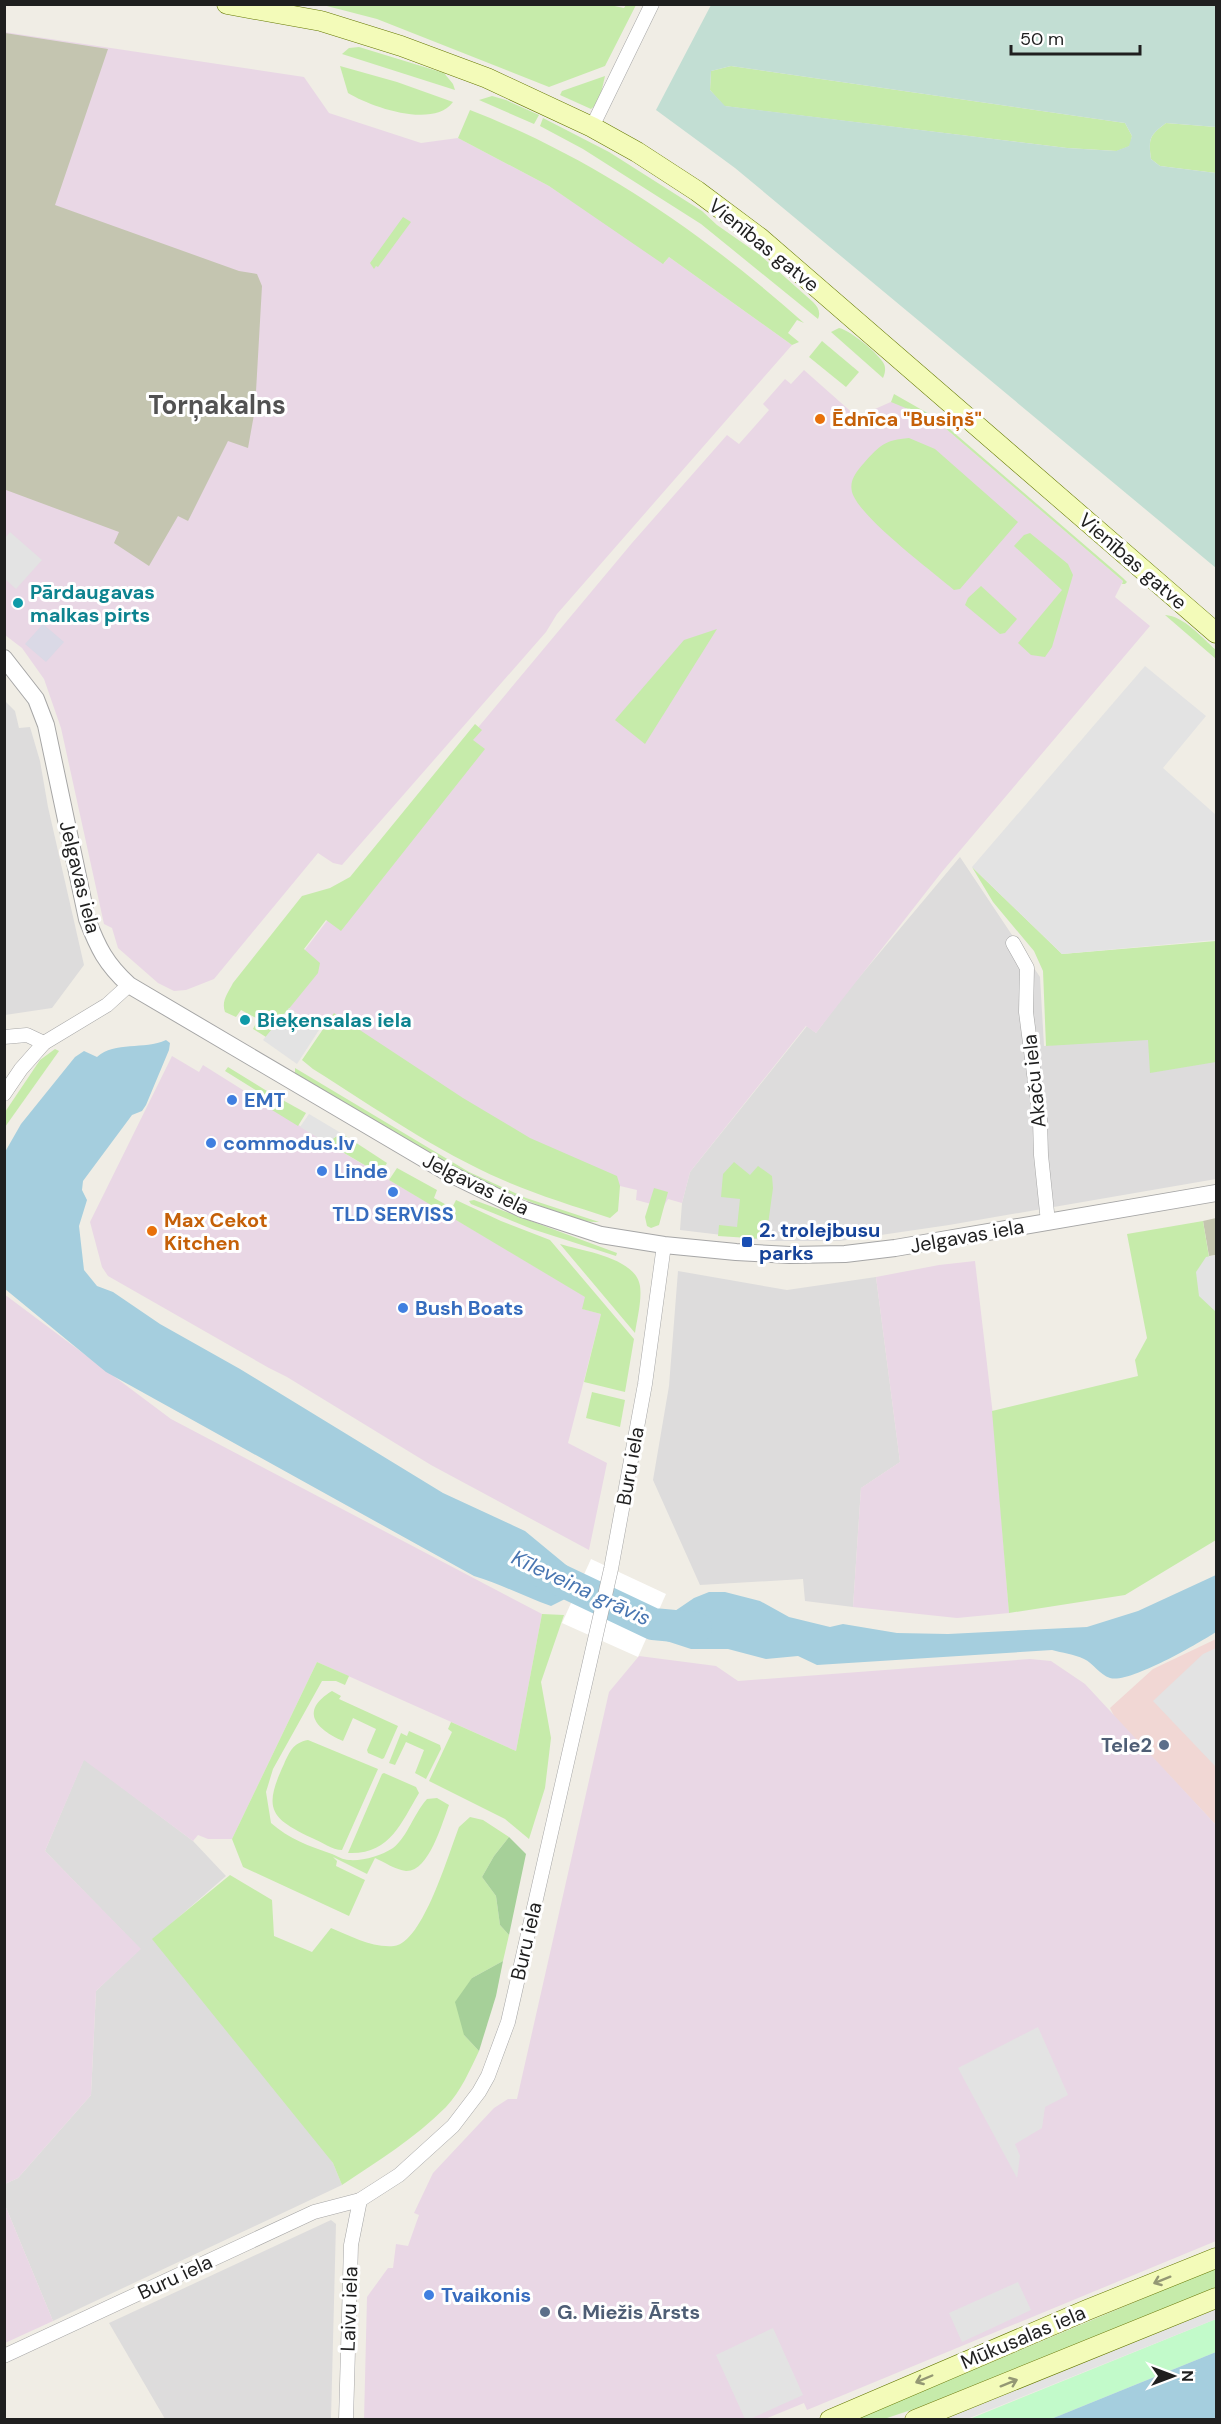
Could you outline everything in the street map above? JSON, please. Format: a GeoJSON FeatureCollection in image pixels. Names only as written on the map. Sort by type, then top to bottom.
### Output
{"type":"FeatureCollection","features":[{"type":"Feature","properties":{"kind":"main road","name":"Vienības gatve"},"geometry":{"type":"LineString","coordinates":[[227,4],[321,21],[401,46],[487,78],[592,127],[697,191],[760,238],[1216,633]]}},
{"type":"Feature","properties":{"kind":"main road","name":"Mūkusalas iela"},"geometry":{"type":"LineString","coordinates":[[830,2420],[1087,2310],[1216,2258]]}},
{"type":"Feature","properties":{"kind":"main road","name":"Mūkusalas iela"},"geometry":{"type":"LineString","coordinates":[[915,2420],[1216,2298]]}},
{"type":"Feature","properties":{"kind":"street"},"geometry":{"type":"LineString","coordinates":[[592,127],[652,4]]}},
{"type":"Feature","properties":{"kind":"street","name":"Jelgavas iela"},"geometry":{"type":"LineString","coordinates":[[4,658],[36,699],[46,725],[90,927],[98,948],[111,968],[129,985],[402,1148],[522,1209],[601,1235],[664,1245],[747,1253],[845,1254],[895,1248],[1216,1193]]}},
{"type":"Feature","properties":{"kind":"street","name":"Akaču iela"},"geometry":{"type":"LineString","coordinates":[[1013,943],[1027,968],[1026,1012],[1040,1120],[1048,1222]]}},
{"type":"Feature","properties":{"kind":"street"},"geometry":{"type":"LineString","coordinates":[[4,1094],[21,1069],[44,1044],[107,1005],[129,985]]}},
{"type":"Feature","properties":{"kind":"street"},"geometry":{"type":"LineString","coordinates":[[4,1037],[27,1035],[44,1044]]}},
{"type":"Feature","properties":{"kind":"street","name":"Buru iela"},"geometry":{"type":"LineString","coordinates":[[4,2355],[314,2212],[360,2199],[399,2175],[453,2126],[479,2092],[494,2061],[508,2022],[611,1569],[645,1384],[664,1245]]}},
{"type":"Feature","properties":{"kind":"street","name":"Laivu iela"},"geometry":{"type":"LineString","coordinates":[[346,2420],[351,2246],[360,2199]]}},
{"type":"Feature","properties":{"kind":"shaded area"},"geometry":{"type":"Polygon","coordinates":[[[711,5],[1216,5],[1216,127],[1166,123],[1153,134],[1150,146],[1151,159],[1160,166],[1216,173],[1216,568],[735,168],[656,110],[711,5]],[[731,66],[711,71],[710,90],[725,106],[1067,148],[1116,151],[1129,146],[1132,136],[1125,123],[731,66]]]}},
{"type":"Feature","properties":{"kind":"shaded area"},"geometry":{"type":"Polygon","coordinates":[[[4,32],[304,77],[329,113],[421,143],[458,138],[549,186],[664,263],[669,257],[792,345],[342,865],[333,863],[318,853],[214,979],[186,990],[174,991],[158,983],[118,948],[112,928],[104,924],[61,728],[44,679],[22,648],[5,635],[4,32]]]}},
{"type":"Feature","properties":{"kind":"shaded area"},"geometry":{"type":"Polygon","coordinates":[[[5,33],[108,49],[55,205],[239,271],[257,274],[262,286],[255,409],[248,448],[228,441],[188,521],[178,516],[149,566],[114,543],[119,532],[6,490],[5,492],[5,33]]]}},
{"type":"Feature","properties":{"kind":"shaded area"},"geometry":{"type":"Polygon","coordinates":[[[804,370],[857,417],[893,401],[937,421],[1123,581],[1115,597],[1150,626],[941,873],[816,1033],[806,1026],[690,1172],[682,1203],[668,1199],[663,1207],[636,1200],[637,1190],[620,1186],[614,1191],[373,1065],[270,995],[450,761],[632,543],[727,435],[739,444],[769,410],[763,404],[785,379],[791,384],[804,370]]]}},
{"type":"Feature","properties":{"kind":"shaded area"},"geometry":{"type":"Polygon","coordinates":[[[10,532],[42,560],[16,589],[5,579],[5,538],[10,532]]]}},
{"type":"Feature","properties":{"kind":"shaded area"},"geometry":{"type":"Polygon","coordinates":[[[43,624],[64,642],[46,662],[25,644],[43,624]]]}},
{"type":"Feature","properties":{"kind":"shaded area"},"geometry":{"type":"Polygon","coordinates":[[[1145,666],[1206,716],[1163,768],[1216,815],[1216,940],[1062,954],[972,867],[1145,666]]]}},
{"type":"Feature","properties":{"kind":"shaded area"},"geometry":{"type":"Polygon","coordinates":[[[5,701],[15,711],[19,728],[30,727],[40,761],[48,807],[84,965],[52,1008],[5,1015],[5,701]]]}},
{"type":"Feature","properties":{"kind":"shaded area"},"geometry":{"type":"Polygon","coordinates":[[[960,857],[1040,977],[1044,1046],[1152,1034],[1216,1061],[1216,1179],[949,1225],[840,1241],[772,1241],[680,1230],[682,1203],[690,1172],[807,1026],[816,1033],[846,993],[960,857]]]}},
{"type":"Feature","properties":{"kind":"shaded area"},"geometry":{"type":"Polygon","coordinates":[[[289,1008],[319,1030],[297,1064],[263,1040],[289,1008]]]}},
{"type":"Feature","properties":{"kind":"shaded area"},"geometry":{"type":"Polygon","coordinates":[[[172,1056],[199,1072],[203,1065],[327,1143],[586,1297],[583,1309],[601,1314],[568,1443],[607,1463],[589,1550],[431,1465],[287,1377],[108,1276],[102,1267],[90,1222],[172,1056]]]}},
{"type":"Feature","properties":{"kind":"shaded area"},"geometry":{"type":"Polygon","coordinates":[[[309,1114],[341,1133],[327,1143],[300,1127],[309,1114]]]}},
{"type":"Feature","properties":{"kind":"shaded area"},"geometry":{"type":"Polygon","coordinates":[[[1216,1218],[1216,1255],[1209,1256],[1203,1221],[1216,1218]]]}},
{"type":"Feature","properties":{"kind":"shaded area"},"geometry":{"type":"Polygon","coordinates":[[[1216,1255],[1216,1312],[1199,1296],[1196,1272],[1206,1257],[1216,1255]]]}},
{"type":"Feature","properties":{"kind":"shaded area"},"geometry":{"type":"Polygon","coordinates":[[[975,1261],[994,1424],[1009,1613],[957,1618],[853,1607],[861,1488],[900,1462],[876,1277],[975,1261]]]}},
{"type":"Feature","properties":{"kind":"shaded area"},"geometry":{"type":"Polygon","coordinates":[[[678,1271],[787,1290],[876,1277],[900,1462],[861,1488],[853,1607],[805,1601],[803,1579],[700,1585],[653,1480],[669,1386],[678,1271]]]}},
{"type":"Feature","properties":{"kind":"shaded area"},"geometry":{"type":"Polygon","coordinates":[[[4,1294],[171,1419],[542,1614],[516,1751],[317,1662],[232,1839],[208,1839],[198,1835],[193,1841],[84,1760],[45,1851],[141,1949],[96,1991],[91,2095],[18,2178],[5,2184],[4,1294]]]}},
{"type":"Feature","properties":{"kind":"shaded area"},"geometry":{"type":"Polygon","coordinates":[[[1216,1639],[1216,1825],[1115,1718],[1110,1708],[1153,1669],[1216,1639]]]}},
{"type":"Feature","properties":{"kind":"shaded area"},"geometry":{"type":"Polygon","coordinates":[[[1216,1648],[1215,1766],[1153,1701],[1203,1654],[1216,1648]]]}},
{"type":"Feature","properties":{"kind":"shaded area"},"geometry":{"type":"Polygon","coordinates":[[[639,1656],[716,1666],[738,1681],[1030,1659],[1051,1661],[1085,1684],[1216,1825],[1216,2241],[807,2410],[804,2403],[765,2419],[364,2420],[367,2297],[388,2268],[393,2268],[396,2244],[408,2246],[419,2215],[414,2213],[433,2173],[494,2108],[508,2099],[517,2099],[609,1692],[639,1656]]]}},
{"type":"Feature","properties":{"kind":"shaded area"},"geometry":{"type":"Polygon","coordinates":[[[84,1759],[193,1841],[226,1876],[172,1923],[333,2163],[342,2185],[53,2321],[5,2205],[5,2184],[18,2178],[91,2095],[96,1991],[140,1949],[45,1851],[84,1759]]]}},
{"type":"Feature","properties":{"kind":"shaded area"},"geometry":{"type":"Polygon","coordinates":[[[1038,2027],[1068,2095],[1045,2107],[1042,2128],[1015,2144],[1020,2156],[1017,2178],[958,2068],[1038,2027]]]}},
{"type":"Feature","properties":{"kind":"shaded area"},"geometry":{"type":"Polygon","coordinates":[[[5,2205],[53,2321],[4,2343],[5,2205]]]}},
{"type":"Feature","properties":{"kind":"shaded area"},"geometry":{"type":"Polygon","coordinates":[[[331,2220],[336,2224],[331,2419],[165,2419],[109,2323],[331,2220]]]}},
{"type":"Feature","properties":{"kind":"shaded area"},"geometry":{"type":"Polygon","coordinates":[[[1018,2282],[1031,2310],[962,2342],[949,2313],[1018,2282]]]}},
{"type":"Feature","properties":{"kind":"shaded area"},"geometry":{"type":"Polygon","coordinates":[[[1216,2309],[1216,2319],[967,2419],[944,2419],[1216,2309]]]}},
{"type":"Feature","properties":{"kind":"shaded area"},"geometry":{"type":"Polygon","coordinates":[[[773,2328],[803,2395],[750,2419],[745,2419],[716,2355],[773,2328]]]}},
{"type":"Feature","properties":{"kind":"green space"},"geometry":{"type":"Polygon","coordinates":[[[605,4],[624,8],[626,5],[636,5],[605,66],[549,87],[377,19],[323,5],[605,4]]]}},
{"type":"Feature","properties":{"kind":"green space"},"geometry":{"type":"Polygon","coordinates":[[[359,47],[444,73],[455,90],[342,54],[349,48],[359,47]]]}},
{"type":"Feature","properties":{"kind":"green space"},"geometry":{"type":"Polygon","coordinates":[[[340,66],[397,82],[453,102],[444,110],[431,114],[417,115],[386,109],[348,93],[340,66]]]}},
{"type":"Feature","properties":{"kind":"green space"},"geometry":{"type":"Polygon","coordinates":[[[731,66],[1125,123],[1132,136],[1130,146],[1117,151],[1067,148],[724,106],[710,90],[711,71],[731,66]]]}},
{"type":"Feature","properties":{"kind":"green space"},"geometry":{"type":"Polygon","coordinates":[[[605,76],[599,102],[591,109],[560,95],[562,91],[605,76]]]}},
{"type":"Feature","properties":{"kind":"green space"},"geometry":{"type":"Polygon","coordinates":[[[492,96],[539,115],[534,124],[479,100],[492,96]]]}},
{"type":"Feature","properties":{"kind":"green space"},"geometry":{"type":"Polygon","coordinates":[[[470,110],[561,151],[605,175],[688,229],[804,323],[797,320],[788,333],[799,342],[792,345],[669,257],[663,264],[549,186],[458,138],[470,110]]]}},
{"type":"Feature","properties":{"kind":"green space"},"geometry":{"type":"Polygon","coordinates":[[[543,118],[609,152],[702,211],[717,225],[760,255],[813,302],[818,310],[818,319],[701,224],[583,149],[540,126],[543,118]]]}},
{"type":"Feature","properties":{"kind":"green space"},"geometry":{"type":"Polygon","coordinates":[[[1166,123],[1216,127],[1216,173],[1160,166],[1151,159],[1151,138],[1166,123]]]}},
{"type":"Feature","properties":{"kind":"green space"},"geometry":{"type":"Polygon","coordinates":[[[403,217],[411,222],[378,267],[374,269],[370,263],[403,217]]]}},
{"type":"Feature","properties":{"kind":"green space"},"geometry":{"type":"Polygon","coordinates":[[[839,328],[857,338],[881,360],[885,368],[883,378],[831,332],[839,328]]]}},
{"type":"Feature","properties":{"kind":"green space"},"geometry":{"type":"Polygon","coordinates":[[[822,341],[859,372],[846,387],[809,357],[822,341]]]}},
{"type":"Feature","properties":{"kind":"green space"},"geometry":{"type":"Polygon","coordinates":[[[894,394],[938,419],[1127,582],[1122,584],[1123,581],[937,421],[891,402],[894,394]]]}},
{"type":"Feature","properties":{"kind":"green space"},"geometry":{"type":"Polygon","coordinates":[[[909,438],[935,449],[1018,522],[960,589],[954,590],[897,543],[857,503],[852,492],[854,476],[874,452],[888,442],[909,438]]]}},
{"type":"Feature","properties":{"kind":"green space"},"geometry":{"type":"Polygon","coordinates":[[[1030,533],[1068,564],[1073,575],[1052,647],[1045,657],[1031,655],[1018,643],[1062,590],[1014,546],[1024,535],[1030,533]]]}},
{"type":"Feature","properties":{"kind":"green space"},"geometry":{"type":"Polygon","coordinates":[[[981,586],[1017,619],[1005,633],[1000,634],[965,605],[968,598],[981,586]]]}},
{"type":"Feature","properties":{"kind":"green space"},"geometry":{"type":"Polygon","coordinates":[[[1165,615],[1179,619],[1192,628],[1216,650],[1216,659],[1165,615]]]}},
{"type":"Feature","properties":{"kind":"green space"},"geometry":{"type":"Polygon","coordinates":[[[717,629],[645,744],[615,720],[684,640],[717,629]]]}},
{"type":"Feature","properties":{"kind":"green space"},"geometry":{"type":"Polygon","coordinates":[[[475,724],[482,730],[473,740],[485,749],[341,931],[326,920],[304,949],[320,963],[318,973],[266,1037],[253,1029],[258,1019],[241,1010],[236,1017],[225,1012],[224,1001],[233,983],[302,896],[330,888],[350,877],[475,724]]]}},
{"type":"Feature","properties":{"kind":"green space"},"geometry":{"type":"Polygon","coordinates":[[[972,867],[1062,954],[1216,941],[1216,1062],[1150,1073],[1148,1040],[1046,1046],[1043,971],[1034,951],[993,902],[972,867]]]}},
{"type":"Feature","properties":{"kind":"green space"},"geometry":{"type":"Polygon","coordinates":[[[334,1013],[463,1098],[530,1138],[617,1176],[620,1186],[618,1211],[610,1218],[529,1191],[478,1169],[406,1128],[313,1069],[302,1060],[334,1013]]]}},
{"type":"Feature","properties":{"kind":"green space"},"geometry":{"type":"Polygon","coordinates":[[[55,1049],[59,1051],[5,1127],[5,1112],[40,1060],[55,1049]]]}},
{"type":"Feature","properties":{"kind":"green space"},"geometry":{"type":"Polygon","coordinates":[[[228,1067],[275,1096],[268,1107],[255,1100],[259,1092],[225,1071],[228,1067]]]}},
{"type":"Feature","properties":{"kind":"green space"},"geometry":{"type":"Polygon","coordinates":[[[295,1068],[469,1172],[526,1198],[599,1222],[566,1215],[513,1195],[449,1164],[295,1073],[295,1068]]]}},
{"type":"Feature","properties":{"kind":"green space"},"geometry":{"type":"Polygon","coordinates":[[[279,1098],[306,1113],[298,1126],[272,1110],[279,1098]]]}},
{"type":"Feature","properties":{"kind":"green space"},"geometry":{"type":"Polygon","coordinates":[[[341,1133],[387,1163],[380,1174],[327,1143],[341,1133]]]}},
{"type":"Feature","properties":{"kind":"green space"},"geometry":{"type":"Polygon","coordinates":[[[734,1162],[750,1175],[758,1166],[772,1176],[773,1188],[766,1239],[718,1236],[719,1225],[737,1227],[740,1199],[721,1197],[723,1174],[734,1162]]]}},
{"type":"Feature","properties":{"kind":"green space"},"geometry":{"type":"Polygon","coordinates":[[[397,1168],[437,1190],[434,1198],[452,1208],[456,1200],[550,1240],[634,1339],[625,1392],[584,1382],[601,1314],[582,1309],[585,1297],[389,1180],[397,1168]]]}},
{"type":"Feature","properties":{"kind":"green space"},"geometry":{"type":"Polygon","coordinates":[[[654,1188],[668,1192],[659,1225],[651,1228],[647,1226],[645,1217],[654,1188]]]}},
{"type":"Feature","properties":{"kind":"green space"},"geometry":{"type":"Polygon","coordinates":[[[474,1200],[617,1253],[616,1256],[532,1229],[471,1204],[469,1201],[474,1200]]]}},
{"type":"Feature","properties":{"kind":"green space"},"geometry":{"type":"Polygon","coordinates":[[[1203,1221],[1216,1299],[1216,1540],[1125,1595],[1009,1613],[992,1411],[1138,1376],[1135,1360],[1147,1338],[1127,1234],[1203,1221]]]}},
{"type":"Feature","properties":{"kind":"green space"},"geometry":{"type":"Polygon","coordinates":[[[560,1244],[619,1262],[636,1276],[640,1286],[640,1297],[635,1333],[560,1244]]]}},
{"type":"Feature","properties":{"kind":"green space"},"geometry":{"type":"Polygon","coordinates":[[[592,1392],[625,1400],[620,1427],[586,1418],[592,1392]]]}},
{"type":"Feature","properties":{"kind":"green space"},"geometry":{"type":"Polygon","coordinates":[[[542,1614],[564,1615],[541,1682],[551,1738],[545,1788],[529,1839],[505,1819],[429,1781],[452,1732],[448,1729],[451,1722],[516,1751],[542,1614]]]}},
{"type":"Feature","properties":{"kind":"green space"},"geometry":{"type":"Polygon","coordinates":[[[317,1662],[349,1676],[345,1685],[336,1681],[322,1681],[273,1769],[266,1792],[271,1823],[292,1838],[307,1845],[345,1859],[360,1860],[377,1856],[393,1848],[403,1837],[427,1799],[437,1798],[449,1805],[434,1845],[421,1864],[414,1869],[406,1871],[394,1868],[375,1858],[367,1874],[333,1857],[337,1861],[336,1866],[365,1880],[349,1916],[243,1867],[232,1839],[317,1662]]]}},
{"type":"Feature","properties":{"kind":"green space"},"geometry":{"type":"Polygon","coordinates":[[[332,1691],[341,1696],[339,1699],[398,1726],[384,1758],[368,1753],[367,1750],[376,1729],[353,1718],[343,1741],[319,1725],[315,1719],[316,1706],[332,1691]]]}},
{"type":"Feature","properties":{"kind":"green space"},"geometry":{"type":"Polygon","coordinates":[[[409,1731],[440,1745],[441,1749],[426,1779],[415,1773],[424,1750],[406,1742],[395,1765],[389,1763],[401,1733],[407,1736],[409,1731]]]}},
{"type":"Feature","properties":{"kind":"green space"},"geometry":{"type":"Polygon","coordinates":[[[308,1740],[378,1769],[342,1850],[298,1831],[279,1818],[274,1810],[277,1779],[286,1759],[295,1745],[308,1740]]]}},
{"type":"Feature","properties":{"kind":"green space"},"geometry":{"type":"Polygon","coordinates":[[[382,1774],[416,1787],[419,1793],[400,1826],[384,1843],[374,1849],[348,1853],[382,1774]]]}},
{"type":"Feature","properties":{"kind":"green space"},"geometry":{"type":"Polygon","coordinates":[[[470,1817],[483,1820],[509,1837],[494,1856],[482,1877],[496,1896],[500,1925],[509,1935],[503,1961],[472,1978],[464,2035],[479,2051],[461,2087],[446,2107],[409,2139],[342,2185],[333,2163],[152,1939],[230,1875],[272,1900],[274,1936],[312,1952],[331,1928],[370,1943],[394,1946],[405,1941],[425,1914],[459,1827],[470,1817]]]}},
{"type":"Feature","properties":{"kind":"green space"},"geometry":{"type":"Polygon","coordinates":[[[509,1837],[526,1854],[509,1935],[500,1925],[496,1896],[482,1877],[494,1856],[509,1837]]]}},
{"type":"Feature","properties":{"kind":"green space"},"geometry":{"type":"Polygon","coordinates":[[[503,1961],[496,1996],[479,2051],[464,2035],[455,2002],[472,1978],[503,1961]]]}},
{"type":"Feature","properties":{"kind":"green space"},"geometry":{"type":"Polygon","coordinates":[[[1216,2268],[1216,2287],[917,2408],[884,2419],[854,2420],[1216,2268]]]}},
{"type":"Feature","properties":{"kind":"green space"},"geometry":{"type":"Polygon","coordinates":[[[1216,2319],[1216,2352],[1051,2419],[967,2420],[1216,2319]]]}},
{"type":"Feature","properties":{"kind":"water"},"geometry":{"type":"Polygon","coordinates":[[[166,1040],[170,1043],[169,1050],[146,1105],[142,1111],[132,1115],[83,1181],[82,1190],[87,1200],[79,1226],[84,1270],[97,1286],[113,1292],[160,1324],[240,1369],[443,1493],[525,1531],[571,1569],[578,1572],[582,1580],[573,1600],[567,1598],[551,1606],[474,1576],[106,1372],[5,1289],[5,1152],[21,1124],[75,1057],[84,1051],[97,1057],[112,1049],[148,1045],[166,1040]]]}},
{"type":"Feature","properties":{"kind":"water"},"geometry":{"type":"Polygon","coordinates":[[[1216,1575],[1216,1632],[1164,1661],[1119,1678],[1106,1676],[1080,1657],[1052,1650],[817,1665],[798,1656],[766,1659],[728,1649],[691,1649],[648,1635],[657,1615],[672,1613],[694,1598],[709,1592],[725,1592],[760,1601],[789,1617],[830,1627],[843,1624],[897,1633],[948,1634],[1087,1627],[1138,1611],[1216,1575]]]}},
{"type":"Feature","properties":{"kind":"water"},"geometry":{"type":"Polygon","coordinates":[[[1216,2352],[1216,2419],[1051,2419],[1216,2352]]]}},
{"type":"Feature","properties":{"kind":"pier"},"geometry":{"type":"Polygon","coordinates":[[[591,1559],[666,1594],[638,1657],[562,1623],[591,1559]]]}},
{"type":"Feature","properties":{"kind":"waterway","name":"Kīleveina grāvis"},"geometry":{"type":"LineString","coordinates":[[539,1570],[653,1624],[696,1628]]}},
{"type":"Feature","properties":{"kind":"place","name":"Ēdnīca \"Busiņš\""},"geometry":{"type":"Point","coordinates":[820,419]}},
{"type":"Feature","properties":{"kind":"place","name":"Pārdaugavas malkas pirts"},"geometry":{"type":"Point","coordinates":[18,603]}},
{"type":"Feature","properties":{"kind":"place","name":"Bieķensalas iela"},"geometry":{"type":"Point","coordinates":[245,1020]}},
{"type":"Feature","properties":{"kind":"place","name":"EMT"},"geometry":{"type":"Point","coordinates":[232,1100]}},
{"type":"Feature","properties":{"kind":"place","name":"commodus.lv"},"geometry":{"type":"Point","coordinates":[211,1143]}},
{"type":"Feature","properties":{"kind":"place","name":"Linde"},"geometry":{"type":"Point","coordinates":[322,1171]}},
{"type":"Feature","properties":{"kind":"place","name":"TLD SERVISS"},"geometry":{"type":"Point","coordinates":[393,1192]}},
{"type":"Feature","properties":{"kind":"place","name":"Max Cekot Kitchen"},"geometry":{"type":"Point","coordinates":[152,1231]}},
{"type":"Feature","properties":{"kind":"place","name":"2. trolejbusu parks"},"geometry":{"type":"Point","coordinates":[747,1242]}},
{"type":"Feature","properties":{"kind":"place","name":"Bush Boats"},"geometry":{"type":"Point","coordinates":[403,1308]}},
{"type":"Feature","properties":{"kind":"place","name":"Tele2"},"geometry":{"type":"Point","coordinates":[1164,1745]}},
{"type":"Feature","properties":{"kind":"place","name":"Tvaikonis"},"geometry":{"type":"Point","coordinates":[429,2295]}},
{"type":"Feature","properties":{"kind":"place","name":"G. Miežis Ārsts"},"geometry":{"type":"Point","coordinates":[545,2312]}},
{"type":"Feature","properties":{"kind":"district","name":"Torņakalns"},"geometry":{"type":"Point","coordinates":[217,405]}}]}
